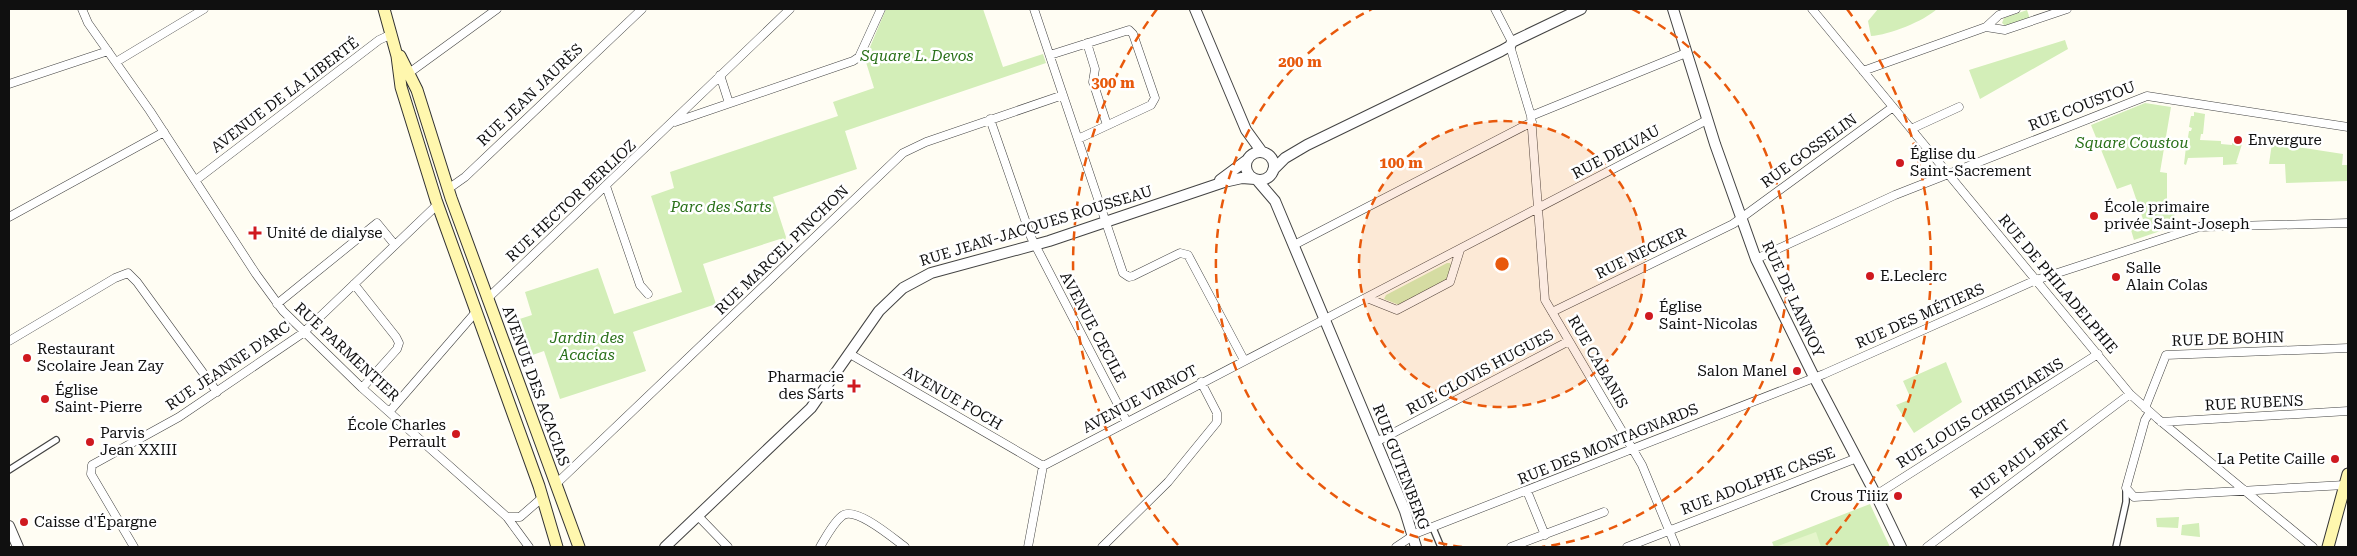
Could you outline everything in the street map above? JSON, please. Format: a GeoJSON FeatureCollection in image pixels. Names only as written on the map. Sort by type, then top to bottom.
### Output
{"type":"FeatureCollection","features":[{"type":"Feature","properties":{"kind":"main road"},"geometry":{"type":"LineString","coordinates":[[384,9],[392,34],[401,87],[437,204],[543,497],[557,547]]}},
{"type":"Feature","properties":{"kind":"main road","name":"AVENUE DES ACACIAS"},"geometry":{"type":"LineString","coordinates":[[392,34],[417,90],[450,193],[487,298],[579,547]]}},
{"type":"Feature","properties":{"kind":"main road","name":"RUE JEAN JAURÈS"},"geometry":{"type":"LineString","coordinates":[[437,204],[450,193]]}},
{"type":"Feature","properties":{"kind":"main road","name":"AVENUE DES ACACIAS"},"geometry":{"type":"LineString","coordinates":[[475,313],[487,298]]}},
{"type":"Feature","properties":{"kind":"main road"},"geometry":{"type":"LineString","coordinates":[[2328,547],[2348,474]]}},
{"type":"Feature","properties":{"kind":"main road","name":"AVENUE DES ACACIAS"},"geometry":{"type":"LineString","coordinates":[[543,497],[556,484]]}},
{"type":"Feature","properties":{"kind":"street","name":"RUE PARMENTIER"},"geometry":{"type":"LineString","coordinates":[[82,9],[88,23],[164,132],[277,304],[303,332],[362,388],[507,517],[529,547]]}},
{"type":"Feature","properties":{"kind":"street"},"geometry":{"type":"LineString","coordinates":[[116,62],[204,9]]}},
{"type":"Feature","properties":{"kind":"street"},"geometry":{"type":"LineString","coordinates":[[409,73],[497,9]]}},
{"type":"Feature","properties":{"kind":"street","name":"RUE JEAN JAURÈS"},"geometry":{"type":"LineString","coordinates":[[450,193],[642,9]]}},
{"type":"Feature","properties":{"kind":"street","name":"RUE HECTOR BERLIOZ"},"geometry":{"type":"LineString","coordinates":[[487,298],[790,9]]}},
{"type":"Feature","properties":{"kind":"street","name":"RUE HECTOR BERLIOZ"},"geometry":{"type":"LineString","coordinates":[[673,122],[857,59],[881,9]]}},
{"type":"Feature","properties":{"kind":"street"},"geometry":{"type":"LineString","coordinates":[[1034,9],[1122,272],[1126,276],[1137,275],[1180,253],[1188,254],[1244,360]]}},
{"type":"Feature","properties":{"kind":"street"},"geometry":{"type":"LineString","coordinates":[[1195,9],[1246,130],[1263,153],[1273,161],[1272,173],[1275,200]]}},
{"type":"Feature","properties":{"kind":"street"},"geometry":{"type":"LineString","coordinates":[[1495,9],[1511,44],[1531,119],[1538,208]]}},
{"type":"Feature","properties":{"kind":"street"},"geometry":{"type":"LineString","coordinates":[[1256,180],[1265,179],[1285,158],[1307,145],[1581,9]]}},
{"type":"Feature","properties":{"kind":"street","name":"RUE DE LANNOY"},"geometry":{"type":"LineString","coordinates":[[1673,9],[1707,120],[1756,259],[1901,547]]}},
{"type":"Feature","properties":{"kind":"street","name":"RUE DE PHILADELPHIE"},"geometry":{"type":"LineString","coordinates":[[1812,9],[2130,394],[2161,422],[2314,547]]}},
{"type":"Feature","properties":{"kind":"street"},"geometry":{"type":"LineString","coordinates":[[1863,70],[1986,27],[1999,15],[2016,9]]}},
{"type":"Feature","properties":{"kind":"street"},"geometry":{"type":"LineString","coordinates":[[1986,27],[2005,30],[2067,9]]}},
{"type":"Feature","properties":{"kind":"street"},"geometry":{"type":"LineString","coordinates":[[1050,55],[1126,30],[1132,32],[1155,98],[1151,105],[1078,139]]}},
{"type":"Feature","properties":{"kind":"street","name":"AVENUE DE LA LIBERTÉ"},"geometry":{"type":"LineString","coordinates":[[196,180],[379,40],[392,34]]}},
{"type":"Feature","properties":{"kind":"street"},"geometry":{"type":"LineString","coordinates":[[1088,43],[1095,69],[1093,82],[1108,125]]}},
{"type":"Feature","properties":{"kind":"street"},"geometry":{"type":"LineString","coordinates":[[9,84],[108,51]]}},
{"type":"Feature","properties":{"kind":"street"},"geometry":{"type":"LineString","coordinates":[[1294,245],[1531,119],[1686,53]]}},
{"type":"Feature","properties":{"kind":"street"},"geometry":{"type":"LineString","coordinates":[[720,75],[729,103]]}},
{"type":"Feature","properties":{"kind":"street","name":"RUE MARCEL PINCHON"},"geometry":{"type":"LineString","coordinates":[[556,484],[903,153],[915,146],[1063,95]]}},
{"type":"Feature","properties":{"kind":"street","name":"RUE COUSTOU"},"geometry":{"type":"LineString","coordinates":[[1756,259],[1895,195],[2147,96],[2348,126]]}},
{"type":"Feature","properties":{"kind":"street"},"geometry":{"type":"LineString","coordinates":[[1911,130],[1959,106]]}},
{"type":"Feature","properties":{"kind":"street","name":"RUE GOSSELIN"},"geometry":{"type":"LineString","coordinates":[[1741,218],[1893,107]]}},
{"type":"Feature","properties":{"kind":"street","name":"AVENUE CECILE"},"geometry":{"type":"LineString","coordinates":[[990,119],[1035,245],[1128,422]]}},
{"type":"Feature","properties":{"kind":"street","name":"RUE DELVAU"},"geometry":{"type":"LineString","coordinates":[[1460,250],[1707,120]]}},
{"type":"Feature","properties":{"kind":"street"},"geometry":{"type":"LineString","coordinates":[[1246,130],[1247,173],[1275,200]]}},
{"type":"Feature","properties":{"kind":"street"},"geometry":{"type":"LineString","coordinates":[[9,217],[164,132]]}},
{"type":"Feature","properties":{"kind":"street"},"geometry":{"type":"LineString","coordinates":[[1248,159],[1254,153],[1273,154],[1307,145]]}},
{"type":"Feature","properties":{"kind":"street","name":"RUE JEAN-JACQUES ROUSSEAU"},"geometry":{"type":"LineString","coordinates":[[1202,190],[1232,173],[1248,159]]}},
{"type":"Feature","properties":{"kind":"street","name":"RUE JEAN-JACQUES ROUSSEAU"},"geometry":{"type":"LineString","coordinates":[[665,547],[811,408],[884,304],[911,283],[931,273],[1035,245],[1238,179],[1256,180]]}},
{"type":"Feature","properties":{"kind":"street"},"geometry":{"type":"LineString","coordinates":[[606,186],[640,285],[648,294]]}},
{"type":"Feature","properties":{"kind":"street","name":"RUE GUTENBERG"},"geometry":{"type":"LineString","coordinates":[[1275,200],[1358,397],[1413,535],[1416,547]]}},
{"type":"Feature","properties":{"kind":"street","name":"RUE JEAN JAURÈS"},"geometry":{"type":"LineString","coordinates":[[303,332],[437,204]]}},
{"type":"Feature","properties":{"kind":"street","name":"RUE CABANIS"},"geometry":{"type":"LineString","coordinates":[[1538,208],[1545,300],[1648,479],[1676,547]]}},
{"type":"Feature","properties":{"kind":"street","name":"RUE NECKER"},"geometry":{"type":"LineString","coordinates":[[1552,312],[1741,218]]}},
{"type":"Feature","properties":{"kind":"street"},"geometry":{"type":"LineString","coordinates":[[277,304],[377,223],[396,245]]}},
{"type":"Feature","properties":{"kind":"street","name":"RUE DES MÉTIERS"},"geometry":{"type":"LineString","coordinates":[[1814,377],[1935,326],[1985,301],[2036,280],[2194,228],[2348,223]]}},
{"type":"Feature","properties":{"kind":"street"},"geometry":{"type":"LineString","coordinates":[[1367,298],[1398,310],[1450,282],[1460,250]]}},
{"type":"Feature","properties":{"kind":"street","name":"AVENUE VIRNOT"},"geometry":{"type":"LineString","coordinates":[[1043,466],[1201,382],[1460,250]]}},
{"type":"Feature","properties":{"kind":"street"},"geometry":{"type":"LineString","coordinates":[[9,341],[119,276],[128,273],[137,282],[217,392]]}},
{"type":"Feature","properties":{"kind":"street"},"geometry":{"type":"LineString","coordinates":[[354,284],[399,343],[397,349],[362,388]]}},
{"type":"Feature","properties":{"kind":"street"},"geometry":{"type":"LineString","coordinates":[[390,411],[475,313]]}},
{"type":"Feature","properties":{"kind":"street","name":"RUE JEANNE D'ARC"},"geometry":{"type":"LineString","coordinates":[[134,547],[93,477],[90,467],[175,420],[303,332]]}},
{"type":"Feature","properties":{"kind":"street","name":"RUE CLOVIS HUGUES"},"geometry":{"type":"LineString","coordinates":[[1376,442],[1569,341]]}},
{"type":"Feature","properties":{"kind":"street","name":"RUE DE BOHIN"},"geometry":{"type":"LineString","coordinates":[[2148,410],[2166,355],[2348,348]]}},
{"type":"Feature","properties":{"kind":"street","name":"AVENUE FOCH"},"geometry":{"type":"LineString","coordinates":[[850,354],[1043,466]]}},
{"type":"Feature","properties":{"kind":"street","name":"RUE LOUIS CHRISTIAENS"},"geometry":{"type":"LineString","coordinates":[[1876,495],[2098,354]]}},
{"type":"Feature","properties":{"kind":"street","name":"RUE DES MONTAGNARDS"},"geometry":{"type":"LineString","coordinates":[[1396,547],[1413,535],[1814,377]]}},
{"type":"Feature","properties":{"kind":"street"},"geometry":{"type":"LineString","coordinates":[[1102,547],[1168,482],[1217,422],[1217,413],[1201,382]]}},
{"type":"Feature","properties":{"kind":"street","name":"RUE PAUL BERT"},"geometry":{"type":"LineString","coordinates":[[1927,547],[2130,394]]}},
{"type":"Feature","properties":{"kind":"street"},"geometry":{"type":"LineString","coordinates":[[2116,547],[2126,502],[2126,488],[2148,410]]}},
{"type":"Feature","properties":{"kind":"street","name":"RUE RUBENS"},"geometry":{"type":"LineString","coordinates":[[2161,422],[2348,411]]}},
{"type":"Feature","properties":{"kind":"street"},"geometry":{"type":"LineString","coordinates":[[9,470],[56,440]]}},
{"type":"Feature","properties":{"kind":"street","name":"RUE ADOLPHE CASSE"},"geometry":{"type":"LineString","coordinates":[[1627,547],[1857,458]]}},
{"type":"Feature","properties":{"kind":"street"},"geometry":{"type":"LineString","coordinates":[[1028,547],[1043,466]]}},
{"type":"Feature","properties":{"kind":"street"},"geometry":{"type":"LineString","coordinates":[[2126,488],[2134,498],[2345,485]]}},
{"type":"Feature","properties":{"kind":"street"},"geometry":{"type":"LineString","coordinates":[[1527,491],[1544,535]]}},
{"type":"Feature","properties":{"kind":"street"},"geometry":{"type":"LineString","coordinates":[[507,517],[520,517],[543,497]]}},
{"type":"Feature","properties":{"kind":"street"},"geometry":{"type":"LineString","coordinates":[[1511,547],[1604,512]]}},
{"type":"Feature","properties":{"kind":"street"},"geometry":{"type":"LineString","coordinates":[[820,547],[841,516],[849,513],[859,515],[905,547]]}},
{"type":"Feature","properties":{"kind":"street"},"geometry":{"type":"LineString","coordinates":[[698,516],[728,547]]}},
{"type":"Feature","properties":{"kind":"street"},"geometry":{"type":"LineString","coordinates":[[9,526],[18,547]]}},
{"type":"Feature","properties":{"kind":"street","name":"RUE GUTENBERG"},"geometry":{"type":"LineString","coordinates":[[1432,528],[1440,547]]}},
{"type":"Feature","properties":{"kind":"green space"},"geometry":{"type":"Polygon","coordinates":[[[886,9],[983,9],[1003,67],[1043,54],[1046,63],[845,131],[857,169],[773,197],[786,237],[785,241],[780,239],[703,264],[716,304],[633,332],[646,371],[560,399],[544,351],[521,359],[507,323],[532,315],[525,292],[598,268],[614,314],[682,292],[651,196],[674,188],[670,172],[838,116],[833,102],[874,88],[865,59],[886,9]]]}},
{"type":"Feature","properties":{"kind":"green space"},"geometry":{"type":"Polygon","coordinates":[[[1878,9],[1937,9],[1906,27],[1871,36],[1868,21],[1878,9]]]}},
{"type":"Feature","properties":{"kind":"green space"},"geometry":{"type":"Polygon","coordinates":[[[2027,10],[2030,19],[2007,27],[2002,23],[2004,18],[2027,10]]]}},
{"type":"Feature","properties":{"kind":"green space"},"geometry":{"type":"Polygon","coordinates":[[[2065,40],[2068,49],[1980,99],[1969,70],[2065,40]]]}},
{"type":"Feature","properties":{"kind":"green space","name":"Square Coustou"},"geometry":{"type":"Polygon","coordinates":[[[2145,103],[2171,107],[2160,172],[2167,173],[2167,206],[2174,209],[2175,226],[2134,240],[2131,230],[2145,225],[2131,184],[2117,189],[2091,125],[2145,103]]]}},
{"type":"Feature","properties":{"kind":"green space"},"geometry":{"type":"Polygon","coordinates":[[[2194,112],[2205,114],[2203,134],[2201,134],[2200,140],[2221,141],[2221,144],[2232,145],[2232,143],[2238,146],[2242,144],[2236,163],[2239,164],[2223,165],[2223,157],[2188,158],[2186,165],[2184,164],[2186,147],[2189,147],[2190,143],[2187,143],[2189,131],[2192,128],[2189,127],[2191,116],[2194,116],[2194,112]]]}},
{"type":"Feature","properties":{"kind":"green space"},"geometry":{"type":"Polygon","coordinates":[[[2272,143],[2343,154],[2342,165],[2348,165],[2348,181],[2286,183],[2285,164],[2269,164],[2272,143]]]}},
{"type":"Feature","properties":{"kind":"green space"},"geometry":{"type":"Polygon","coordinates":[[[1450,263],[1452,267],[1447,280],[1399,305],[1384,299],[1386,295],[1450,263]]]}},
{"type":"Feature","properties":{"kind":"green space"},"geometry":{"type":"Polygon","coordinates":[[[1946,362],[1962,402],[1914,433],[1896,405],[1911,399],[1903,381],[1946,362]]]}},
{"type":"Feature","properties":{"kind":"green space"},"geometry":{"type":"Polygon","coordinates":[[[1870,504],[1890,547],[1774,547],[1772,542],[1870,504]]]}},
{"type":"Feature","properties":{"kind":"green space"},"geometry":{"type":"Polygon","coordinates":[[[2179,517],[2178,528],[2157,527],[2156,518],[2179,517]]]}},
{"type":"Feature","properties":{"kind":"green space"},"geometry":{"type":"Polygon","coordinates":[[[2199,523],[2200,537],[2181,535],[2182,525],[2199,523]]]}},
{"type":"Feature","properties":{"kind":"green space"},"geometry":{"type":"Polygon","coordinates":[[[1816,532],[1821,547],[1778,547],[1778,546],[1816,532]]]}},
{"type":"Feature","properties":{"kind":"place","name":"Envergure"},"geometry":{"type":"Point","coordinates":[2238,140]}},
{"type":"Feature","properties":{"kind":"place","name":"Église du Saint-Sacrement"},"geometry":{"type":"Point","coordinates":[1900,163]}},
{"type":"Feature","properties":{"kind":"place","name":"École primaire privée Saint-Joseph"},"geometry":{"type":"Point","coordinates":[2094,216]}},
{"type":"Feature","properties":{"kind":"place","name":"Unité de dialyse"},"geometry":{"type":"Point","coordinates":[255,233]}},
{"type":"Feature","properties":{"kind":"place","name":"E.Leclerc"},"geometry":{"type":"Point","coordinates":[1870,276]}},
{"type":"Feature","properties":{"kind":"place","name":"Salle Alain Colas"},"geometry":{"type":"Point","coordinates":[2116,277]}},
{"type":"Feature","properties":{"kind":"place","name":"Église Saint-Nicolas"},"geometry":{"type":"Point","coordinates":[1649,316]}},
{"type":"Feature","properties":{"kind":"place","name":"Restaurant Scolaire Jean Zay"},"geometry":{"type":"Point","coordinates":[27,358]}},
{"type":"Feature","properties":{"kind":"place","name":"Salon Manel"},"geometry":{"type":"Point","coordinates":[1797,371]}},
{"type":"Feature","properties":{"kind":"place","name":"Pharmacie des Sarts"},"geometry":{"type":"Point","coordinates":[854,386]}},
{"type":"Feature","properties":{"kind":"place","name":"Église Saint-Pierre"},"geometry":{"type":"Point","coordinates":[45,399]}},
{"type":"Feature","properties":{"kind":"place","name":"École Charles Perrault"},"geometry":{"type":"Point","coordinates":[456,434]}},
{"type":"Feature","properties":{"kind":"place","name":"Parvis Jean XXIII"},"geometry":{"type":"Point","coordinates":[90,442]}},
{"type":"Feature","properties":{"kind":"place","name":"La Petite Caille"},"geometry":{"type":"Point","coordinates":[2335,459]}},
{"type":"Feature","properties":{"kind":"place","name":"Crous Tiiiz"},"geometry":{"type":"Point","coordinates":[1898,496]}},
{"type":"Feature","properties":{"kind":"place","name":"Caisse d'Épargne"},"geometry":{"type":"Point","coordinates":[24,522]}},
{"type":"Feature","properties":{"kind":"park label","name":"Square L. Devos"},"geometry":{"type":"Point","coordinates":[917,56]}},
{"type":"Feature","properties":{"kind":"park label","name":"Parc des Sarts"},"geometry":{"type":"Point","coordinates":[721,207]}},
{"type":"Feature","properties":{"kind":"park label","name":"Jardin des Acacias"},"geometry":{"type":"Point","coordinates":[587,346]}}]}
